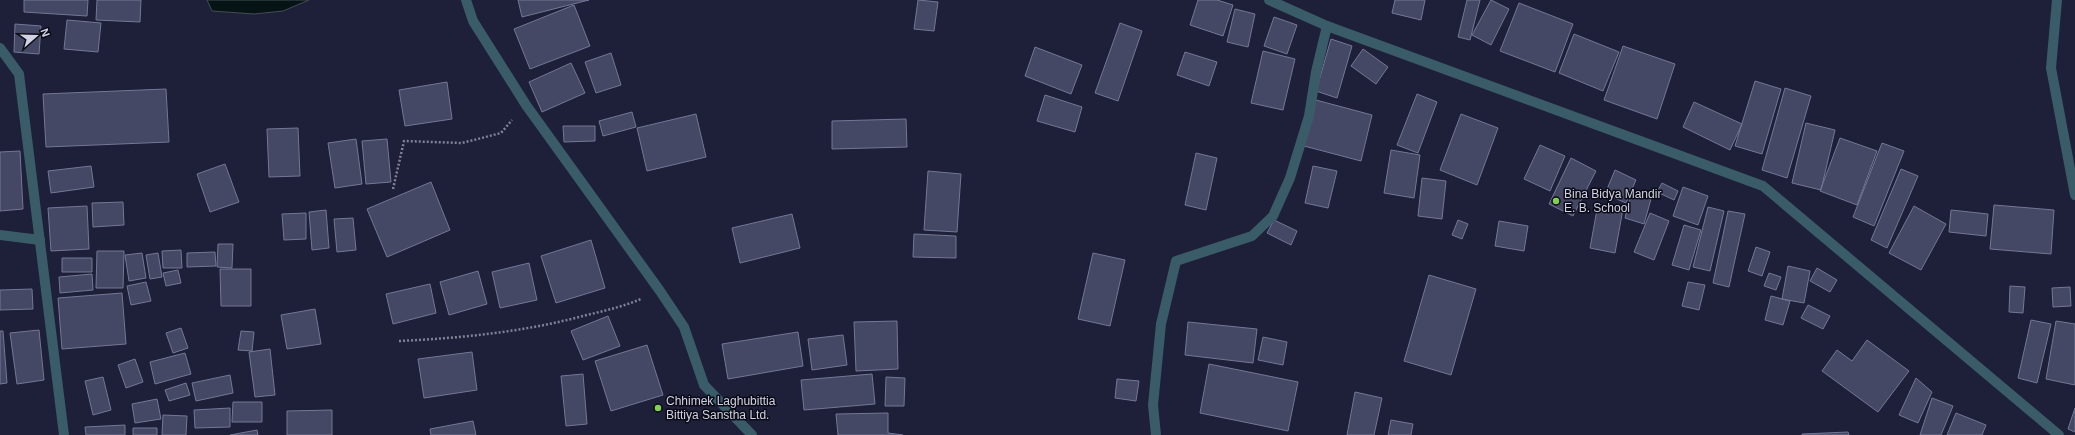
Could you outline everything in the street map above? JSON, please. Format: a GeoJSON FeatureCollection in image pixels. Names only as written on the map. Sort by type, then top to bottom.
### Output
{"type":"FeatureCollection","features":[{"type":"Feature","properties":{"kind":"street"},"geometry":{"type":"LineString","coordinates":[[466,0],[473,21],[526,105],[660,291],[684,327],[704,385],[752,435]]}},
{"type":"Feature","properties":{"kind":"street"},"geometry":{"type":"LineString","coordinates":[[1269,0],[1327,26],[1763,186],[2059,435]]}},
{"type":"Feature","properties":{"kind":"street"},"geometry":{"type":"LineString","coordinates":[[2057,0],[2051,68],[2075,195]]}},
{"type":"Feature","properties":{"kind":"street"},"geometry":{"type":"LineString","coordinates":[[1156,435],[1153,405],[1161,324],[1176,261],[1252,236],[1273,216],[1290,178],[1309,116],[1316,72],[1327,26]]}},
{"type":"Feature","properties":{"kind":"street"},"geometry":{"type":"LineString","coordinates":[[0,48],[19,74],[64,435]]}},
{"type":"Feature","properties":{"kind":"street"},"geometry":{"type":"LineString","coordinates":[[0,235],[40,240]]}},
{"type":"Feature","properties":{"kind":"path"},"geometry":{"type":"LineString","coordinates":[[393,189],[404,141],[462,143],[501,133],[526,105]]}},
{"type":"Feature","properties":{"kind":"path"},"geometry":{"type":"LineString","coordinates":[[400,341],[486,335],[543,327],[624,306],[660,291]]}},
{"type":"Feature","properties":{"kind":"shaded area"},"geometry":{"type":"Polygon","coordinates":[[[207,0],[309,0],[283,11],[254,14],[212,11],[207,0]]]}},
{"type":"Feature","properties":{"kind":"building"},"geometry":{"type":"Polygon","coordinates":[[[24,0],[88,0],[87,16],[24,12],[24,0]]]}},
{"type":"Feature","properties":{"kind":"building"},"geometry":{"type":"Polygon","coordinates":[[[97,0],[141,0],[140,22],[96,20],[97,0]]]}},
{"type":"Feature","properties":{"kind":"building"},"geometry":{"type":"Polygon","coordinates":[[[518,0],[589,0],[522,17],[518,0]]]}},
{"type":"Feature","properties":{"kind":"building"},"geometry":{"type":"Polygon","coordinates":[[[918,0],[938,2],[934,31],[914,29],[918,0]]]}},
{"type":"Feature","properties":{"kind":"building"},"geometry":{"type":"Polygon","coordinates":[[[1198,0],[1217,0],[1233,5],[1223,36],[1190,25],[1198,0]]]}},
{"type":"Feature","properties":{"kind":"building"},"geometry":{"type":"Polygon","coordinates":[[[1395,0],[1425,0],[1421,20],[1392,13],[1395,0]]]}},
{"type":"Feature","properties":{"kind":"building"},"geometry":{"type":"Polygon","coordinates":[[[1467,0],[1480,0],[1470,40],[1458,37],[1467,0]]]}},
{"type":"Feature","properties":{"kind":"building"},"geometry":{"type":"Polygon","coordinates":[[[1491,0],[1509,9],[1491,45],[1472,35],[1491,0]]]}},
{"type":"Feature","properties":{"kind":"building"},"geometry":{"type":"Polygon","coordinates":[[[1519,3],[1573,24],[1555,72],[1500,51],[1519,3]]]}},
{"type":"Feature","properties":{"kind":"building"},"geometry":{"type":"Polygon","coordinates":[[[574,5],[590,46],[530,69],[514,29],[574,5]]]}},
{"type":"Feature","properties":{"kind":"building"},"geometry":{"type":"Polygon","coordinates":[[[1235,9],[1255,14],[1248,47],[1227,42],[1235,9]]]}},
{"type":"Feature","properties":{"kind":"building"},"geometry":{"type":"Polygon","coordinates":[[[1274,17],[1297,25],[1287,54],[1264,46],[1274,17]]]}},
{"type":"Feature","properties":{"kind":"building"},"geometry":{"type":"Polygon","coordinates":[[[67,20],[101,23],[98,52],[64,49],[67,20]]]}},
{"type":"Feature","properties":{"kind":"building"},"geometry":{"type":"Polygon","coordinates":[[[1120,23],[1142,31],[1118,101],[1095,93],[1120,23]]]}},
{"type":"Feature","properties":{"kind":"building"},"geometry":{"type":"Polygon","coordinates":[[[15,24],[41,26],[39,54],[14,52],[15,24]]]}},
{"type":"Feature","properties":{"kind":"building"},"geometry":{"type":"Polygon","coordinates":[[[1574,34],[1619,52],[1603,91],[1559,73],[1574,34]]]}},
{"type":"Feature","properties":{"kind":"building"},"geometry":{"type":"Polygon","coordinates":[[[1331,39],[1352,46],[1337,98],[1316,91],[1331,39]]]}},
{"type":"Feature","properties":{"kind":"building"},"geometry":{"type":"Polygon","coordinates":[[[1623,46],[1675,64],[1657,119],[1604,100],[1623,46]]]}},
{"type":"Feature","properties":{"kind":"building"},"geometry":{"type":"Polygon","coordinates":[[[1035,47],[1082,65],[1071,94],[1025,76],[1035,47]]]}},
{"type":"Feature","properties":{"kind":"building"},"geometry":{"type":"Polygon","coordinates":[[[1363,49],[1388,67],[1376,84],[1351,66],[1363,49]]]}},
{"type":"Feature","properties":{"kind":"building"},"geometry":{"type":"Polygon","coordinates":[[[1263,51],[1295,59],[1283,110],[1251,103],[1263,51]]]}},
{"type":"Feature","properties":{"kind":"building"},"geometry":{"type":"Polygon","coordinates":[[[1185,52],[1217,62],[1209,86],[1177,75],[1185,52]]]}},
{"type":"Feature","properties":{"kind":"building"},"geometry":{"type":"Polygon","coordinates":[[[611,53],[621,85],[596,93],[585,62],[611,53]]]}},
{"type":"Feature","properties":{"kind":"building"},"geometry":{"type":"Polygon","coordinates":[[[571,63],[585,93],[542,112],[529,82],[571,63]]]}},
{"type":"Feature","properties":{"kind":"building"},"geometry":{"type":"Polygon","coordinates":[[[1755,81],[1781,89],[1762,154],[1735,146],[1755,81]]]}},
{"type":"Feature","properties":{"kind":"building"},"geometry":{"type":"Polygon","coordinates":[[[447,82],[452,119],[405,126],[399,90],[447,82]]]}},
{"type":"Feature","properties":{"kind":"building"},"geometry":{"type":"Polygon","coordinates":[[[1785,88],[1811,96],[1787,178],[1762,170],[1785,88]]]}},
{"type":"Feature","properties":{"kind":"building"},"geometry":{"type":"Polygon","coordinates":[[[166,89],[169,142],[46,147],[43,94],[166,89]]]}},
{"type":"Feature","properties":{"kind":"building"},"geometry":{"type":"Polygon","coordinates":[[[1417,94],[1437,102],[1418,153],[1397,145],[1417,94]]]}},
{"type":"Feature","properties":{"kind":"building"},"geometry":{"type":"Polygon","coordinates":[[[1045,95],[1082,107],[1075,132],[1037,121],[1045,95]]]}},
{"type":"Feature","properties":{"kind":"building"},"geometry":{"type":"Polygon","coordinates":[[[1316,100],[1372,115],[1361,161],[1304,146],[1316,100]]]}},
{"type":"Feature","properties":{"kind":"building"},"geometry":{"type":"Polygon","coordinates":[[[1694,102],[1742,124],[1730,150],[1683,127],[1694,102]]]}},
{"type":"Feature","properties":{"kind":"building"},"geometry":{"type":"Polygon","coordinates":[[[632,112],[636,127],[603,136],[599,121],[632,112]]]}},
{"type":"Feature","properties":{"kind":"building"},"geometry":{"type":"Polygon","coordinates":[[[696,114],[706,157],[647,171],[637,128],[696,114]]]}},
{"type":"Feature","properties":{"kind":"building"},"geometry":{"type":"Polygon","coordinates":[[[1461,114],[1498,128],[1477,185],[1440,170],[1461,114]]]}},
{"type":"Feature","properties":{"kind":"building"},"geometry":{"type":"Polygon","coordinates":[[[906,119],[907,147],[832,149],[832,121],[906,119]]]}},
{"type":"Feature","properties":{"kind":"building"},"geometry":{"type":"Polygon","coordinates":[[[1806,123],[1835,130],[1821,190],[1792,183],[1806,123]]]}},
{"type":"Feature","properties":{"kind":"building"},"geometry":{"type":"Polygon","coordinates":[[[563,126],[595,126],[595,141],[564,142],[563,126]]]}},
{"type":"Feature","properties":{"kind":"building"},"geometry":{"type":"Polygon","coordinates":[[[298,128],[300,176],[269,177],[267,129],[298,128]]]}},
{"type":"Feature","properties":{"kind":"building"},"geometry":{"type":"Polygon","coordinates":[[[1840,138],[1877,151],[1857,205],[1820,191],[1840,138]]]}},
{"type":"Feature","properties":{"kind":"building"},"geometry":{"type":"Polygon","coordinates":[[[356,139],[362,184],[335,188],[328,143],[356,139]]]}},
{"type":"Feature","properties":{"kind":"building"},"geometry":{"type":"Polygon","coordinates":[[[387,139],[391,182],[366,184],[362,141],[387,139]]]}},
{"type":"Feature","properties":{"kind":"building"},"geometry":{"type":"Polygon","coordinates":[[[1882,143],[1904,151],[1874,226],[1853,217],[1882,143]]]}},
{"type":"Feature","properties":{"kind":"building"},"geometry":{"type":"Polygon","coordinates":[[[1540,145],[1565,156],[1550,191],[1524,179],[1540,145]]]}},
{"type":"Feature","properties":{"kind":"building"},"geometry":{"type":"Polygon","coordinates":[[[1391,150],[1420,155],[1414,198],[1384,193],[1391,150]]]}},
{"type":"Feature","properties":{"kind":"building"},"geometry":{"type":"Polygon","coordinates":[[[20,151],[23,209],[0,211],[0,152],[20,151]]]}},
{"type":"Feature","properties":{"kind":"building"},"geometry":{"type":"Polygon","coordinates":[[[1196,153],[1217,158],[1206,210],[1185,205],[1196,153]]]}},
{"type":"Feature","properties":{"kind":"building"},"geometry":{"type":"Polygon","coordinates":[[[1571,158],[1596,171],[1573,216],[1549,204],[1571,158]]]}},
{"type":"Feature","properties":{"kind":"building"},"geometry":{"type":"Polygon","coordinates":[[[225,164],[239,202],[210,212],[197,174],[225,164]]]}},
{"type":"Feature","properties":{"kind":"building"},"geometry":{"type":"Polygon","coordinates":[[[91,166],[94,187],[51,193],[48,171],[91,166]]]}},
{"type":"Feature","properties":{"kind":"building"},"geometry":{"type":"Polygon","coordinates":[[[1313,166],[1337,171],[1328,208],[1305,203],[1313,166]]]}},
{"type":"Feature","properties":{"kind":"building"},"geometry":{"type":"Polygon","coordinates":[[[1901,169],[1918,176],[1887,248],[1871,240],[1901,169]]]}},
{"type":"Feature","properties":{"kind":"building"},"geometry":{"type":"Polygon","coordinates":[[[1615,170],[1636,180],[1626,203],[1605,194],[1615,170]]]}},
{"type":"Feature","properties":{"kind":"building"},"geometry":{"type":"Polygon","coordinates":[[[928,171],[961,174],[957,232],[924,230],[928,171]]]}},
{"type":"Feature","properties":{"kind":"building"},"geometry":{"type":"Polygon","coordinates":[[[1422,178],[1446,181],[1442,219],[1418,216],[1422,178]]]}},
{"type":"Feature","properties":{"kind":"building"},"geometry":{"type":"Polygon","coordinates":[[[431,182],[450,230],[387,257],[367,209],[431,182]]]}},
{"type":"Feature","properties":{"kind":"building"},"geometry":{"type":"Polygon","coordinates":[[[1662,183],[1678,191],[1674,200],[1657,192],[1662,183]]]}},
{"type":"Feature","properties":{"kind":"building"},"geometry":{"type":"Polygon","coordinates":[[[1683,187],[1708,196],[1698,225],[1673,216],[1683,187]]]}},
{"type":"Feature","properties":{"kind":"building"},"geometry":{"type":"Polygon","coordinates":[[[1631,194],[1651,199],[1644,224],[1625,218],[1631,194]]]}},
{"type":"Feature","properties":{"kind":"building"},"geometry":{"type":"Polygon","coordinates":[[[123,202],[124,225],[93,227],[92,203],[123,202]]]}},
{"type":"Feature","properties":{"kind":"building"},"geometry":{"type":"Polygon","coordinates":[[[1598,204],[1623,209],[1615,253],[1590,248],[1598,204]]]}},
{"type":"Feature","properties":{"kind":"building"},"geometry":{"type":"Polygon","coordinates":[[[1994,205],[2054,210],[2051,254],[1990,249],[1994,205]]]}},
{"type":"Feature","properties":{"kind":"building"},"geometry":{"type":"Polygon","coordinates":[[[87,206],[89,249],[51,251],[48,208],[87,206]]]}},
{"type":"Feature","properties":{"kind":"building"},"geometry":{"type":"Polygon","coordinates":[[[1914,206],[1946,224],[1921,270],[1889,253],[1914,206]]]}},
{"type":"Feature","properties":{"kind":"building"},"geometry":{"type":"Polygon","coordinates":[[[1708,207],[1724,211],[1710,271],[1693,267],[1708,207]]]}},
{"type":"Feature","properties":{"kind":"building"},"geometry":{"type":"Polygon","coordinates":[[[326,210],[329,248],[312,250],[309,212],[326,210]]]}},
{"type":"Feature","properties":{"kind":"building"},"geometry":{"type":"Polygon","coordinates":[[[1951,210],[1988,214],[1986,236],[1949,232],[1951,210]]]}},
{"type":"Feature","properties":{"kind":"building"},"geometry":{"type":"Polygon","coordinates":[[[1728,211],[1745,214],[1729,287],[1713,283],[1728,211]]]}},
{"type":"Feature","properties":{"kind":"building"},"geometry":{"type":"Polygon","coordinates":[[[306,213],[306,239],[284,240],[282,214],[306,213]]]}},
{"type":"Feature","properties":{"kind":"building"},"geometry":{"type":"Polygon","coordinates":[[[1650,213],[1669,221],[1654,260],[1634,252],[1650,213]]]}},
{"type":"Feature","properties":{"kind":"building"},"geometry":{"type":"Polygon","coordinates":[[[792,214],[800,248],[740,263],[732,228],[792,214]]]}},
{"type":"Feature","properties":{"kind":"building"},"geometry":{"type":"Polygon","coordinates":[[[353,218],[356,250],[337,252],[334,219],[353,218]]]}},
{"type":"Feature","properties":{"kind":"building"},"geometry":{"type":"Polygon","coordinates":[[[1274,220],[1297,231],[1291,245],[1267,233],[1274,220]]]}},
{"type":"Feature","properties":{"kind":"building"},"geometry":{"type":"Polygon","coordinates":[[[1458,220],[1468,224],[1462,239],[1452,235],[1458,220]]]}},
{"type":"Feature","properties":{"kind":"building"},"geometry":{"type":"Polygon","coordinates":[[[1499,221],[1528,226],[1524,251],[1495,246],[1499,221]]]}},
{"type":"Feature","properties":{"kind":"building"},"geometry":{"type":"Polygon","coordinates":[[[1684,225],[1701,230],[1689,270],[1672,265],[1684,225]]]}},
{"type":"Feature","properties":{"kind":"building"},"geometry":{"type":"Polygon","coordinates":[[[914,234],[956,236],[956,258],[913,257],[914,234]]]}},
{"type":"Feature","properties":{"kind":"building"},"geometry":{"type":"Polygon","coordinates":[[[591,240],[605,288],[556,303],[541,256],[591,240]]]}},
{"type":"Feature","properties":{"kind":"building"},"geometry":{"type":"Polygon","coordinates":[[[218,244],[233,244],[232,268],[217,267],[218,244]]]}},
{"type":"Feature","properties":{"kind":"building"},"geometry":{"type":"Polygon","coordinates":[[[1756,247],[1770,252],[1762,276],[1748,271],[1756,247]]]}},
{"type":"Feature","properties":{"kind":"building"},"geometry":{"type":"Polygon","coordinates":[[[181,250],[182,268],[163,268],[162,251],[181,250]]]}},
{"type":"Feature","properties":{"kind":"building"},"geometry":{"type":"Polygon","coordinates":[[[97,251],[124,251],[123,288],[96,288],[97,251]]]}},
{"type":"Feature","properties":{"kind":"building"},"geometry":{"type":"Polygon","coordinates":[[[215,252],[216,266],[187,267],[187,253],[215,252]]]}},
{"type":"Feature","properties":{"kind":"building"},"geometry":{"type":"Polygon","coordinates":[[[142,253],[146,278],[129,281],[125,255],[142,253]]]}},
{"type":"Feature","properties":{"kind":"building"},"geometry":{"type":"Polygon","coordinates":[[[158,253],[162,277],[150,279],[146,255],[158,253]]]}},
{"type":"Feature","properties":{"kind":"building"},"geometry":{"type":"Polygon","coordinates":[[[1093,253],[1125,260],[1110,326],[1078,319],[1093,253]]]}},
{"type":"Feature","properties":{"kind":"building"},"geometry":{"type":"Polygon","coordinates":[[[62,258],[92,258],[92,272],[62,272],[62,258]]]}},
{"type":"Feature","properties":{"kind":"building"},"geometry":{"type":"Polygon","coordinates":[[[529,263],[537,300],[500,308],[492,272],[529,263]]]}},
{"type":"Feature","properties":{"kind":"building"},"geometry":{"type":"Polygon","coordinates":[[[1788,266],[1810,271],[1804,303],[1782,299],[1788,266]]]}},
{"type":"Feature","properties":{"kind":"building"},"geometry":{"type":"Polygon","coordinates":[[[1817,268],[1837,280],[1830,292],[1810,281],[1817,268]]]}},
{"type":"Feature","properties":{"kind":"building"},"geometry":{"type":"Polygon","coordinates":[[[220,269],[251,269],[251,306],[221,306],[220,269]]]}},
{"type":"Feature","properties":{"kind":"building"},"geometry":{"type":"Polygon","coordinates":[[[178,270],[181,283],[166,286],[163,273],[178,270]]]}},
{"type":"Feature","properties":{"kind":"building"},"geometry":{"type":"Polygon","coordinates":[[[478,271],[487,304],[449,315],[440,282],[478,271]]]}},
{"type":"Feature","properties":{"kind":"building"},"geometry":{"type":"Polygon","coordinates":[[[1769,273],[1781,277],[1776,290],[1764,286],[1769,273]]]}},
{"type":"Feature","properties":{"kind":"building"},"geometry":{"type":"Polygon","coordinates":[[[92,274],[93,290],[60,293],[59,277],[92,274]]]}},
{"type":"Feature","properties":{"kind":"building"},"geometry":{"type":"Polygon","coordinates":[[[1429,275],[1476,289],[1451,375],[1404,361],[1429,275]]]}},
{"type":"Feature","properties":{"kind":"building"},"geometry":{"type":"Polygon","coordinates":[[[146,282],[151,301],[131,305],[127,286],[146,282]]]}},
{"type":"Feature","properties":{"kind":"building"},"geometry":{"type":"Polygon","coordinates":[[[1688,282],[1705,285],[1699,310],[1682,306],[1688,282]]]}},
{"type":"Feature","properties":{"kind":"building"},"geometry":{"type":"Polygon","coordinates":[[[430,284],[436,313],[393,324],[386,294],[430,284]]]}},
{"type":"Feature","properties":{"kind":"building"},"geometry":{"type":"Polygon","coordinates":[[[2010,286],[2025,287],[2023,313],[2009,312],[2010,286]]]}},
{"type":"Feature","properties":{"kind":"building"},"geometry":{"type":"Polygon","coordinates":[[[2070,287],[2071,306],[2053,307],[2052,288],[2070,287]]]}},
{"type":"Feature","properties":{"kind":"building"},"geometry":{"type":"Polygon","coordinates":[[[32,289],[33,309],[0,310],[0,290],[32,289]]]}},
{"type":"Feature","properties":{"kind":"building"},"geometry":{"type":"Polygon","coordinates":[[[122,293],[126,344],[62,349],[58,298],[122,293]]]}},
{"type":"Feature","properties":{"kind":"building"},"geometry":{"type":"Polygon","coordinates":[[[1771,296],[1790,301],[1783,325],[1765,320],[1771,296]]]}},
{"type":"Feature","properties":{"kind":"building"},"geometry":{"type":"Polygon","coordinates":[[[1808,305],[1830,316],[1823,329],[1801,318],[1808,305]]]}},
{"type":"Feature","properties":{"kind":"building"},"geometry":{"type":"Polygon","coordinates":[[[315,309],[321,344],[287,349],[281,315],[315,309]]]}},
{"type":"Feature","properties":{"kind":"building"},"geometry":{"type":"Polygon","coordinates":[[[608,316],[620,346],[583,360],[571,331],[608,316]]]}},
{"type":"Feature","properties":{"kind":"building"},"geometry":{"type":"Polygon","coordinates":[[[2031,320],[2051,324],[2037,383],[2018,378],[2031,320]]]}},
{"type":"Feature","properties":{"kind":"building"},"geometry":{"type":"Polygon","coordinates":[[[897,321],[898,369],[856,371],[854,322],[897,321]]]}},
{"type":"Feature","properties":{"kind":"building"},"geometry":{"type":"Polygon","coordinates":[[[2056,321],[2075,324],[2075,385],[2046,379],[2056,321]]]}},
{"type":"Feature","properties":{"kind":"building"},"geometry":{"type":"Polygon","coordinates":[[[1188,322],[1257,329],[1253,363],[1185,355],[1188,322]]]}},
{"type":"Feature","properties":{"kind":"building"},"geometry":{"type":"Polygon","coordinates":[[[181,328],[188,348],[173,353],[166,333],[181,328]]]}},
{"type":"Feature","properties":{"kind":"building"},"geometry":{"type":"Polygon","coordinates":[[[39,330],[44,380],[17,384],[10,333],[39,330]]]}},
{"type":"Feature","properties":{"kind":"building"},"geometry":{"type":"Polygon","coordinates":[[[0,331],[3,331],[7,383],[0,384],[0,331]]]}},
{"type":"Feature","properties":{"kind":"building"},"geometry":{"type":"Polygon","coordinates":[[[241,331],[254,332],[252,351],[238,350],[241,331]]]}},
{"type":"Feature","properties":{"kind":"building"},"geometry":{"type":"Polygon","coordinates":[[[798,332],[803,366],[728,379],[722,344],[798,332]]]}},
{"type":"Feature","properties":{"kind":"building"},"geometry":{"type":"Polygon","coordinates":[[[843,335],[847,365],[812,370],[808,339],[843,335]]]}},
{"type":"Feature","properties":{"kind":"building"},"geometry":{"type":"Polygon","coordinates":[[[1263,337],[1287,342],[1283,365],[1258,360],[1263,337]]]}},
{"type":"Feature","properties":{"kind":"building"},"geometry":{"type":"Polygon","coordinates":[[[1867,340],[1909,371],[1878,412],[1822,371],[1837,350],[1852,361],[1867,340]]]}},
{"type":"Feature","properties":{"kind":"building"},"geometry":{"type":"Polygon","coordinates":[[[647,345],[663,395],[611,411],[595,361],[647,345]]]}},
{"type":"Feature","properties":{"kind":"building"},"geometry":{"type":"Polygon","coordinates":[[[270,349],[275,395],[255,397],[249,352],[270,349]]]}},
{"type":"Feature","properties":{"kind":"building"},"geometry":{"type":"Polygon","coordinates":[[[472,352],[477,390],[424,398],[418,359],[472,352]]]}},
{"type":"Feature","properties":{"kind":"building"},"geometry":{"type":"Polygon","coordinates":[[[185,353],[191,374],[155,384],[150,362],[185,353]]]}},
{"type":"Feature","properties":{"kind":"building"},"geometry":{"type":"Polygon","coordinates":[[[135,359],[143,382],[126,388],[118,365],[135,359]]]}},
{"type":"Feature","properties":{"kind":"building"},"geometry":{"type":"Polygon","coordinates":[[[1209,364],[1298,382],[1288,431],[1200,413],[1209,364]]]}},
{"type":"Feature","properties":{"kind":"building"},"geometry":{"type":"Polygon","coordinates":[[[583,374],[587,424],[566,426],[561,376],[583,374]]]}},
{"type":"Feature","properties":{"kind":"building"},"geometry":{"type":"Polygon","coordinates":[[[872,374],[875,404],[804,410],[801,380],[872,374]]]}},
{"type":"Feature","properties":{"kind":"building"},"geometry":{"type":"Polygon","coordinates":[[[230,375],[233,393],[196,401],[192,383],[230,375]]]}},
{"type":"Feature","properties":{"kind":"building"},"geometry":{"type":"Polygon","coordinates":[[[103,377],[111,410],[93,415],[85,381],[103,377]]]}},
{"type":"Feature","properties":{"kind":"building"},"geometry":{"type":"Polygon","coordinates":[[[886,377],[905,378],[904,406],[885,406],[886,377]]]}},
{"type":"Feature","properties":{"kind":"building"},"geometry":{"type":"Polygon","coordinates":[[[1916,378],[1932,392],[1918,423],[1899,415],[1916,378]]]}},
{"type":"Feature","properties":{"kind":"building"},"geometry":{"type":"Polygon","coordinates":[[[1117,379],[1139,381],[1136,401],[1115,398],[1117,379]]]}},
{"type":"Feature","properties":{"kind":"building"},"geometry":{"type":"Polygon","coordinates":[[[186,383],[190,395],[169,401],[165,390],[186,383]]]}},
{"type":"Feature","properties":{"kind":"building"},"geometry":{"type":"Polygon","coordinates":[[[1355,392],[1382,398],[1374,435],[1347,435],[1355,392]]]}},
{"type":"Feature","properties":{"kind":"building"},"geometry":{"type":"Polygon","coordinates":[[[1932,398],[1953,406],[1941,435],[1920,435],[1932,398]]]}},
{"type":"Feature","properties":{"kind":"building"},"geometry":{"type":"Polygon","coordinates":[[[157,399],[161,419],[135,423],[132,404],[157,399]]]}},
{"type":"Feature","properties":{"kind":"building"},"geometry":{"type":"Polygon","coordinates":[[[233,402],[262,402],[262,422],[232,422],[233,402]]]}},
{"type":"Feature","properties":{"kind":"building"},"geometry":{"type":"Polygon","coordinates":[[[230,408],[230,427],[195,428],[194,410],[230,408]]]}},
{"type":"Feature","properties":{"kind":"building"},"geometry":{"type":"Polygon","coordinates":[[[2075,408],[2075,432],[2068,429],[2075,408]]]}},
{"type":"Feature","properties":{"kind":"building"},"geometry":{"type":"Polygon","coordinates":[[[332,410],[332,435],[287,435],[287,411],[332,410]]]}},
{"type":"Feature","properties":{"kind":"building"},"geometry":{"type":"Polygon","coordinates":[[[888,413],[888,433],[903,435],[838,435],[836,414],[888,413]]]}},
{"type":"Feature","properties":{"kind":"building"},"geometry":{"type":"Polygon","coordinates":[[[1956,413],[1986,425],[1982,435],[1947,435],[1956,413]]]}},
{"type":"Feature","properties":{"kind":"building"},"geometry":{"type":"Polygon","coordinates":[[[163,415],[187,416],[186,435],[162,435],[163,415]]]}},
{"type":"Feature","properties":{"kind":"building"},"geometry":{"type":"Polygon","coordinates":[[[1391,420],[1413,424],[1411,435],[1388,435],[1391,420]]]}},
{"type":"Feature","properties":{"kind":"building"},"geometry":{"type":"Polygon","coordinates":[[[473,421],[476,435],[431,435],[430,429],[473,421]]]}},
{"type":"Feature","properties":{"kind":"building"},"geometry":{"type":"Polygon","coordinates":[[[125,425],[125,435],[86,435],[85,427],[125,425]]]}},
{"type":"Feature","properties":{"kind":"building"},"geometry":{"type":"Polygon","coordinates":[[[133,428],[157,428],[157,435],[133,435],[133,428]]]}},
{"type":"Feature","properties":{"kind":"building"},"geometry":{"type":"Polygon","coordinates":[[[257,430],[258,435],[230,435],[257,430]]]}},
{"type":"Feature","properties":{"kind":"building"},"geometry":{"type":"Polygon","coordinates":[[[1848,432],[1849,435],[1802,435],[1802,434],[1848,432]]]}},
{"type":"Feature","properties":{"kind":"place","name":"Bina Bidya Mandir E. B. School"},"geometry":{"type":"Point","coordinates":[1556,201]}},
{"type":"Feature","properties":{"kind":"place","name":"Chhimek Laghubittia Bittiya Sanstha Ltd."},"geometry":{"type":"Point","coordinates":[658,408]}}]}
